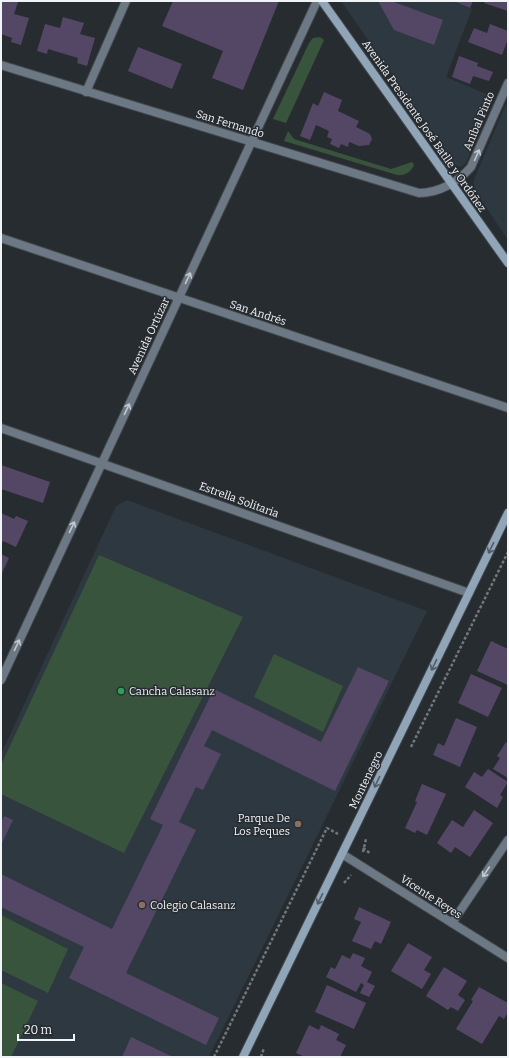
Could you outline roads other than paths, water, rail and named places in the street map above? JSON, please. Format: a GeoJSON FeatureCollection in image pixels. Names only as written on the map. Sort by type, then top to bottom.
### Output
{"type":"FeatureCollection","features":[{"type":"Feature","properties":{"kind":"street"},"geometry":{"type":"LineString","coordinates":[[86,92],[126,1]]}},
{"type":"Feature","properties":{"kind":"street","name":"Avenida Ortúzar"},"geometry":{"type":"LineString","coordinates":[[2,676],[317,1]]}},
{"type":"Feature","properties":{"kind":"street","name":"Avenida Presidente José Batlle y Ordóñez"},"geometry":{"type":"LineString","coordinates":[[322,1],[508,263]]}},
{"type":"Feature","properties":{"kind":"street","name":"San Fernando"},"geometry":{"type":"LineString","coordinates":[[1,65],[410,192],[435,192],[452,183]]}},
{"type":"Feature","properties":{"kind":"street","name":"Aníbal Pinto"},"geometry":{"type":"LineString","coordinates":[[452,183],[471,167],[508,83]]}},
{"type":"Feature","properties":{"kind":"street","name":"San Andrés"},"geometry":{"type":"LineString","coordinates":[[1,238],[178,299],[508,408]]}},
{"type":"Feature","properties":{"kind":"street","name":"Estrella Solitaria"},"geometry":{"type":"LineString","coordinates":[[1,428],[469,593]]}},
{"type":"Feature","properties":{"kind":"street","name":"Montenegro"},"geometry":{"type":"LineString","coordinates":[[243,1057],[508,513]]}},
{"type":"Feature","properties":{"kind":"street"},"geometry":{"type":"LineString","coordinates":[[452,923],[508,840]]}},
{"type":"Feature","properties":{"kind":"street","name":"Vicente Reyes"},"geometry":{"type":"LineString","coordinates":[[342,854],[508,958]]}},
{"type":"Feature","properties":{"kind":"place","name":"Cancha Calasanz"},"geometry":{"type":"Point","coordinates":[121,691]}},
{"type":"Feature","properties":{"kind":"place","name":"Parque De Los Peques"},"geometry":{"type":"Point","coordinates":[298,824]}},
{"type":"Feature","properties":{"kind":"place","name":"Colegio Calasanz"},"geometry":{"type":"Point","coordinates":[142,905]}}]}
